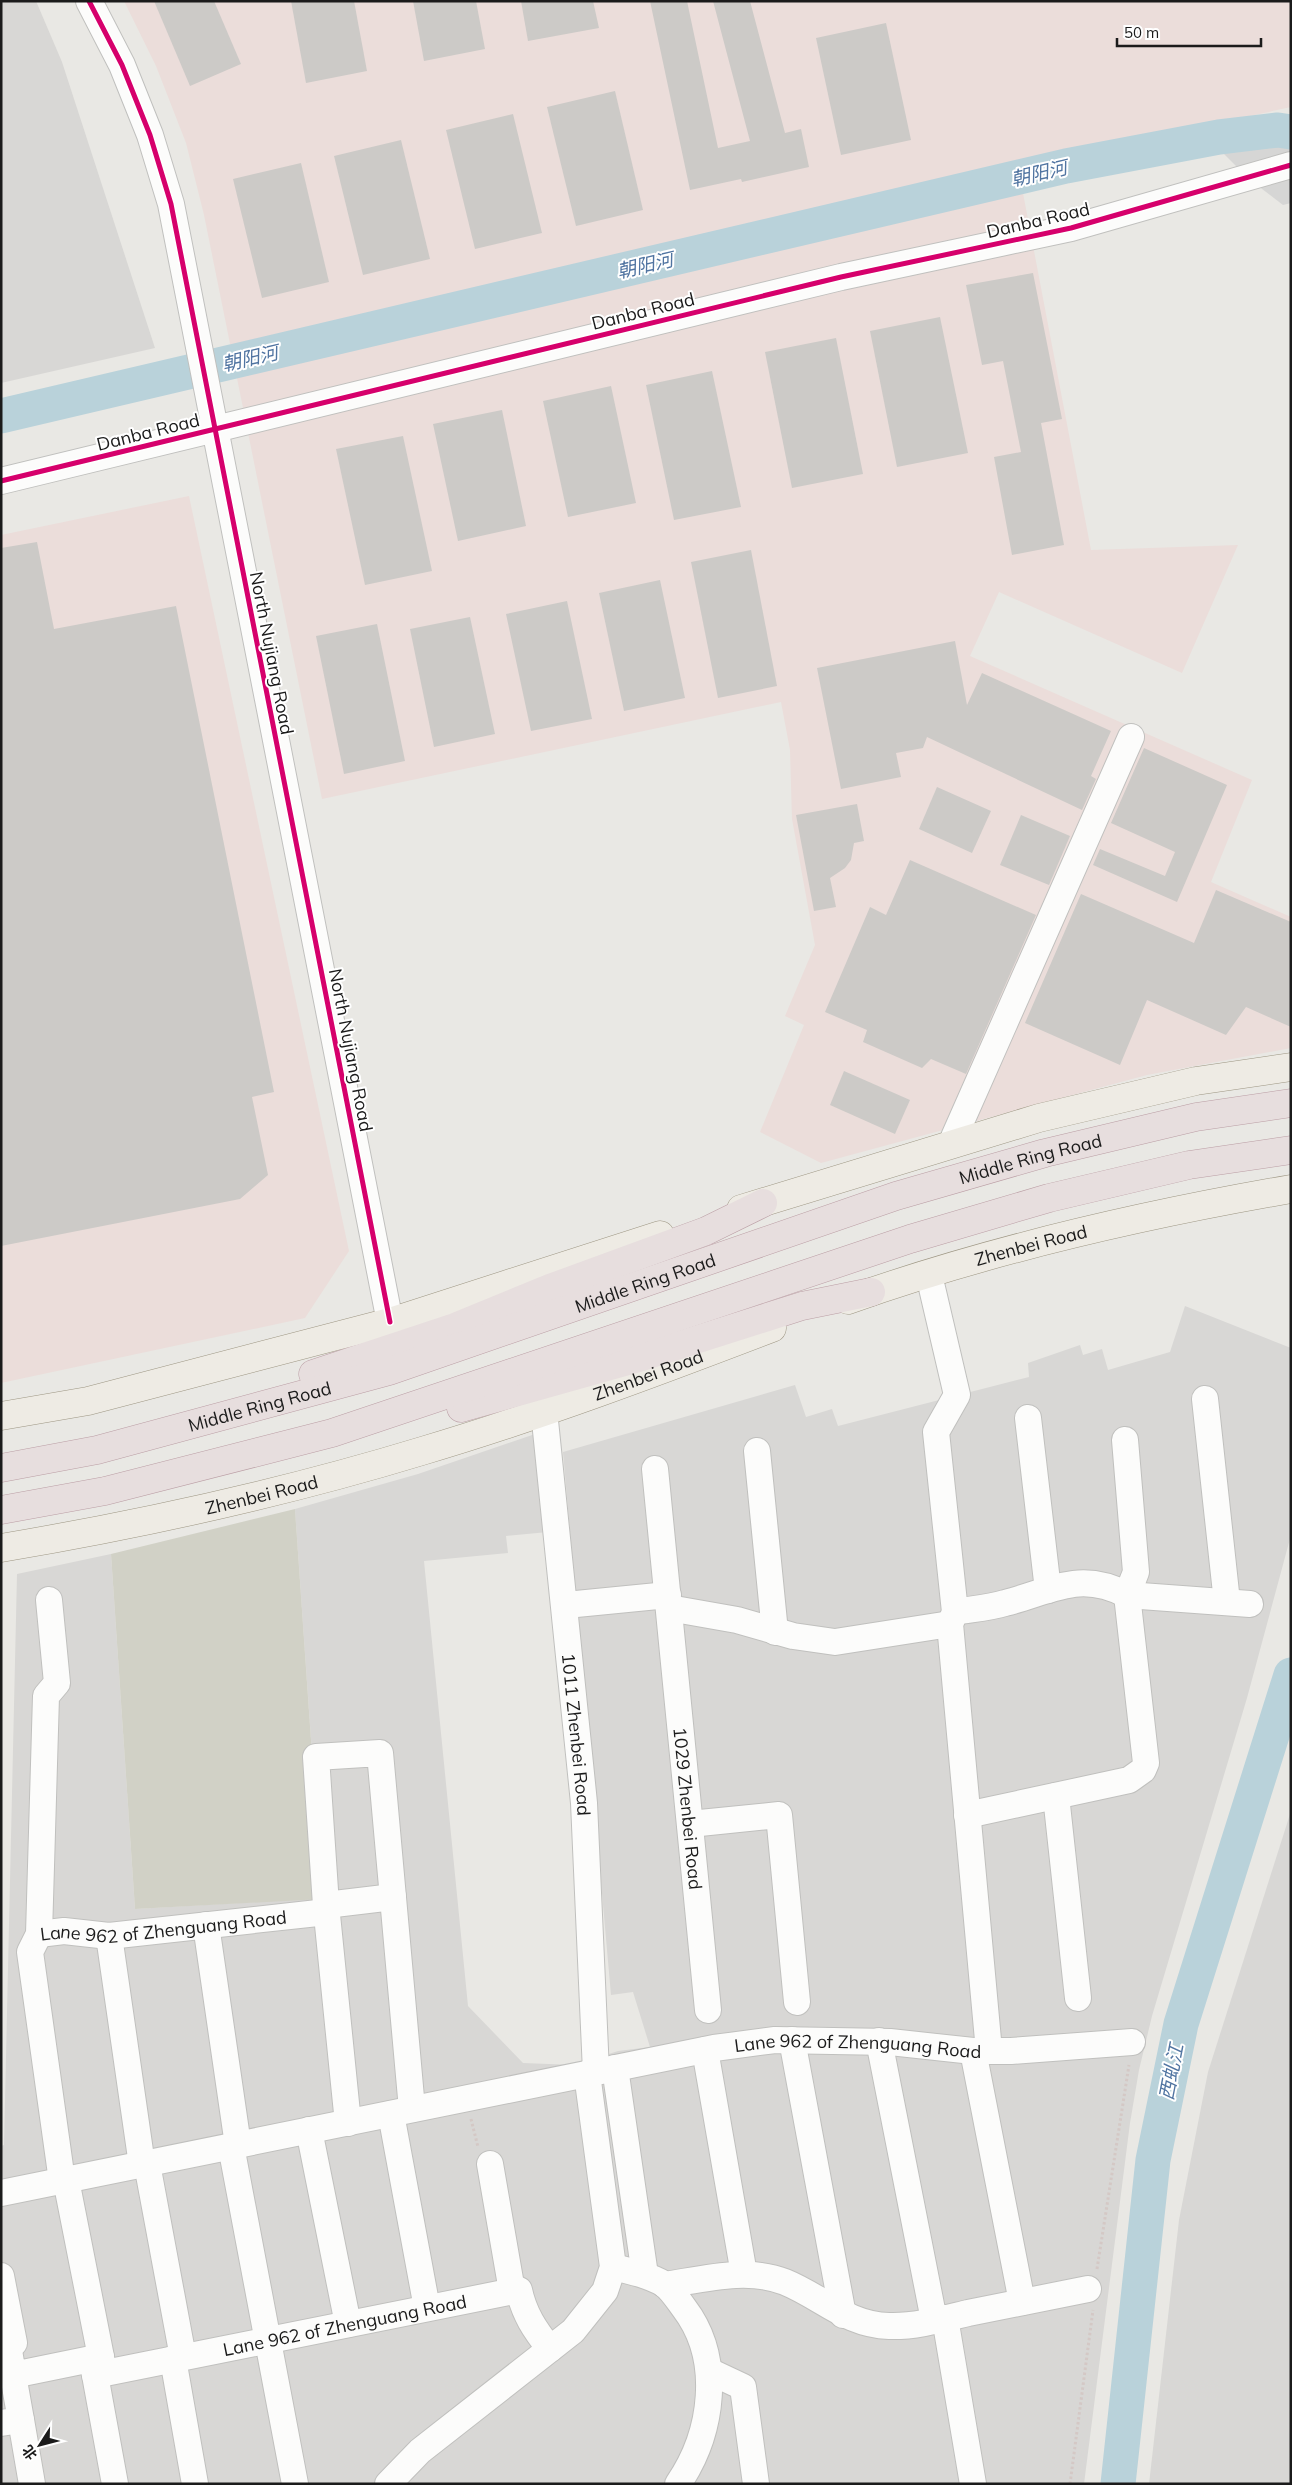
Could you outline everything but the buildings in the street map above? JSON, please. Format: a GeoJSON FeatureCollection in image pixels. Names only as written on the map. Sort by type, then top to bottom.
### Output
{"type":"FeatureCollection","features":[{"type":"Feature","properties":{"kind":"highway","name":"Middle Ring Road"},"geometry":{"type":"LineString","coordinates":[[1,1468],[97,1450],[389,1371],[896,1196],[1045,1153],[1196,1117],[1291,1103]]}},
{"type":"Feature","properties":{"kind":"highway"},"geometry":{"type":"LineString","coordinates":[[332,1433],[938,1230],[1049,1198],[1189,1165],[1291,1150]]}},
{"type":"Feature","properties":{"kind":"highway"},"geometry":{"type":"LineString","coordinates":[[97,1450],[210,1406],[455,1327],[550,1288],[706,1231],[763,1203]]}},
{"type":"Feature","properties":{"kind":"highway"},"geometry":{"type":"LineString","coordinates":[[1,1510],[105,1491],[332,1433],[494,1400],[642,1357],[802,1306],[871,1292]]}},
{"type":"Feature","properties":{"kind":"main road"},"geometry":{"type":"LineString","coordinates":[[1,1416],[88,1401],[390,1322],[763,1203],[1039,1118],[1187,1083],[1291,1068]]}},
{"type":"Feature","properties":{"kind":"main road","name":"Zhenbei Road"},"geometry":{"type":"LineString","coordinates":[[1,1548],[112,1529],[268,1493],[422,1451],[544,1411],[871,1292],[1051,1238],[1184,1207],[1291,1189]]}},
{"type":"Feature","properties":{"kind":"street","name":"North Nujiang Road"},"geometry":{"type":"LineString","coordinates":[[89,1],[122,65],[150,135],[171,204],[390,1322]]}},
{"type":"Feature","properties":{"kind":"street","name":"Danba Road"},"geometry":{"type":"LineString","coordinates":[[1,481],[841,277],[1071,228],[1249,179],[1291,165]]}},
{"type":"Feature","properties":{"kind":"street"},"geometry":{"type":"LineString","coordinates":[[952,1144],[1131,737]]}},
{"type":"Feature","properties":{"kind":"street"},"geometry":{"type":"LineString","coordinates":[[929,1275],[957,1395],[936,1432],[967,1814],[981,2051],[1022,2302]]}},
{"type":"Feature","properties":{"kind":"street"},"geometry":{"type":"LineString","coordinates":[[571,1605],[668,1602],[774,1632],[834,1642],[952,1618],[1074,1583],[1097,1583],[1110,1586],[1127,1595],[1238,1603],[1205,1399]]}},
{"type":"Feature","properties":{"kind":"street","name":"1011 Zhenbei Road"},"geometry":{"type":"LineString","coordinates":[[544,1411],[571,1605],[589,1869],[598,2068]]}},
{"type":"Feature","properties":{"kind":"street"},"geometry":{"type":"LineString","coordinates":[[1028,1418],[1048,1590]]}},
{"type":"Feature","properties":{"kind":"street"},"geometry":{"type":"LineString","coordinates":[[967,1814],[1129,1780],[1143,1770],[1146,1763],[1127,1595],[1136,1572],[1125,1440]]}},
{"type":"Feature","properties":{"kind":"street"},"geometry":{"type":"LineString","coordinates":[[757,1451],[774,1632]]}},
{"type":"Feature","properties":{"kind":"street","name":"1029 Zhenbei Road"},"geometry":{"type":"LineString","coordinates":[[655,1469],[708,2010]]}},
{"type":"Feature","properties":{"kind":"street"},"geometry":{"type":"LineString","coordinates":[[40,1934],[46,1696],[57,1683],[49,1600]]}},
{"type":"Feature","properties":{"kind":"street"},"geometry":{"type":"LineString","coordinates":[[348,2123],[327,1909],[316,1757],[380,1753],[393,1897],[402,2112],[427,2308]]}},
{"type":"Feature","properties":{"kind":"street"},"geometry":{"type":"LineString","coordinates":[[1056,1796],[1078,1998]]}},
{"type":"Feature","properties":{"kind":"street"},"geometry":{"type":"LineString","coordinates":[[690,1824],[779,1815],[797,2002]]}},
{"type":"Feature","properties":{"kind":"street","name":"Lane 962 of Zhenguang Road"},"geometry":{"type":"LineString","coordinates":[[64,2180],[30,1952],[40,1934],[64,1931],[109,1936],[327,1909],[393,1897]]}},
{"type":"Feature","properties":{"kind":"street"},"geometry":{"type":"LineString","coordinates":[[206,1925],[234,2146],[295,2484]]}},
{"type":"Feature","properties":{"kind":"street"},"geometry":{"type":"LineString","coordinates":[[109,1936],[144,2164],[178,2358],[195,2484]]}},
{"type":"Feature","properties":{"kind":"street"},"geometry":{"type":"LineString","coordinates":[[792,2040],[843,2315]]}},
{"type":"Feature","properties":{"kind":"street","name":"Lane 962 of Zhenguang Road"},"geometry":{"type":"LineString","coordinates":[[1,2193],[402,2112],[598,2068],[705,2050],[792,2040],[879,2042],[981,2051],[1132,2042]]}},
{"type":"Feature","properties":{"kind":"street"},"geometry":{"type":"LineString","coordinates":[[879,2042],[940,2319],[973,2484]]}},
{"type":"Feature","properties":{"kind":"street"},"geometry":{"type":"LineString","coordinates":[[705,2050],[744,2274]]}},
{"type":"Feature","properties":{"kind":"street"},"geometry":{"type":"LineString","coordinates":[[388,2484],[420,2451],[573,2331],[605,2291],[613,2267],[598,2068]]}},
{"type":"Feature","properties":{"kind":"street"},"geometry":{"type":"LineString","coordinates":[[598,2068],[655,2280],[692,2319],[702,2342],[709,2371],[709,2397],[704,2423],[693,2460],[678,2484]]}},
{"type":"Feature","properties":{"kind":"street"},"geometry":{"type":"LineString","coordinates":[[310,2130],[348,2324]]}},
{"type":"Feature","properties":{"kind":"street"},"geometry":{"type":"LineString","coordinates":[[490,2164],[512,2291],[519,2290],[522,2306],[529,2322],[550,2350]]}},
{"type":"Feature","properties":{"kind":"street"},"geometry":{"type":"LineString","coordinates":[[64,2180],[98,2366],[115,2484]]}},
{"type":"Feature","properties":{"kind":"street"},"geometry":{"type":"LineString","coordinates":[[613,2267],[655,2280],[744,2274],[785,2282],[843,2315],[868,2323],[889,2326],[940,2319],[1088,2289]]}},
{"type":"Feature","properties":{"kind":"street"},"geometry":{"type":"LineString","coordinates":[[1,2276],[8,2344],[17,2374],[11,2422],[32,2484]]}},
{"type":"Feature","properties":{"kind":"street","name":"Lane 962 of Zhenguang Road"},"geometry":{"type":"LineString","coordinates":[[17,2374],[178,2358],[512,2291]]}},
{"type":"Feature","properties":{"kind":"street"},"geometry":{"type":"LineString","coordinates":[[709,2371],[743,2387],[756,2484]]}},
{"type":"Feature","properties":{"kind":"path"},"geometry":{"type":"LineString","coordinates":[[1070,2484],[1095,2301],[1088,2289],[1090,2282],[1096,2275],[1132,2042]]}},
{"type":"Feature","properties":{"kind":"path"},"geometry":{"type":"LineString","coordinates":[[467,2098],[476,2143],[490,2164]]}},
{"type":"Feature","properties":{"kind":"shaded area"},"geometry":{"type":"Polygon","coordinates":[[[1,1],[36,1],[62,62],[155,348],[1,383],[1,1]]]}},
{"type":"Feature","properties":{"kind":"shaded area"},"geometry":{"type":"Polygon","coordinates":[[[124,1],[1291,1],[1291,107],[1018,167],[1091,550],[1238,545],[1182,673],[999,592],[970,656],[1252,780],[1211,882],[1291,917],[1291,1048],[1147,1075],[821,1163],[760,1132],[804,1025],[785,1016],[815,945],[792,819],[790,750],[781,702],[322,799],[204,215],[186,143],[156,66],[124,1]]]}},
{"type":"Feature","properties":{"kind":"shaded area"},"geometry":{"type":"Polygon","coordinates":[[[189,496],[349,1251],[305,1318],[1,1383],[1,535],[189,496]]]}},
{"type":"Feature","properties":{"kind":"shaded area"},"geometry":{"type":"Polygon","coordinates":[[[1185,1306],[1291,1348],[1291,1535],[1247,1698],[1152,2016],[1139,2070],[1130,2123],[1084,2484],[1,2484],[1,2146],[4,2145],[17,1574],[111,1554],[135,1909],[322,1898],[295,1509],[418,1474],[538,1433],[548,1532],[506,1536],[508,1553],[424,1561],[468,2006],[523,2063],[575,2065],[618,2051],[650,2047],[633,1992],[611,1995],[563,1452],[795,1385],[806,1417],[832,1409],[838,1426],[1029,1377],[1028,1363],[1080,1345],[1083,1355],[1102,1349],[1108,1370],[1170,1352],[1185,1306]]]}},
{"type":"Feature","properties":{"kind":"shaded area"},"geometry":{"type":"Polygon","coordinates":[[[295,1509],[322,1899],[135,1909],[111,1554],[295,1509]]]}},
{"type":"Feature","properties":{"kind":"shaded area"},"geometry":{"type":"Polygon","coordinates":[[[1291,1811],[1291,2484],[1149,2484],[1179,2220],[1208,2072],[1291,1811]]]}},
{"type":"Feature","properties":{"kind":"pier"},"geometry":{"type":"Polygon","coordinates":[[[1291,132],[1291,203],[1283,205],[1249,179],[1224,154],[1291,132]]]}},
{"type":"Feature","properties":{"kind":"waterway","name":"朝阳河"},"geometry":{"type":"LineString","coordinates":[[1,416],[1066,166],[1219,137],[1278,130],[1291,132]]}},
{"type":"Feature","properties":{"kind":"waterway","name":"西虬江"},"geometry":{"type":"LineString","coordinates":[[1118,2484],[1153,2160],[1181,2024],[1291,1675]]}},
{"type":"Feature","properties":{"kind":"cycle path"},"geometry":{"type":"LineString","coordinates":[[89,1],[122,65],[150,135],[171,204],[390,1322]]}},
{"type":"Feature","properties":{"kind":"cycle path"},"geometry":{"type":"LineString","coordinates":[[1,481],[841,277],[1071,228],[1291,165]]}}]}
